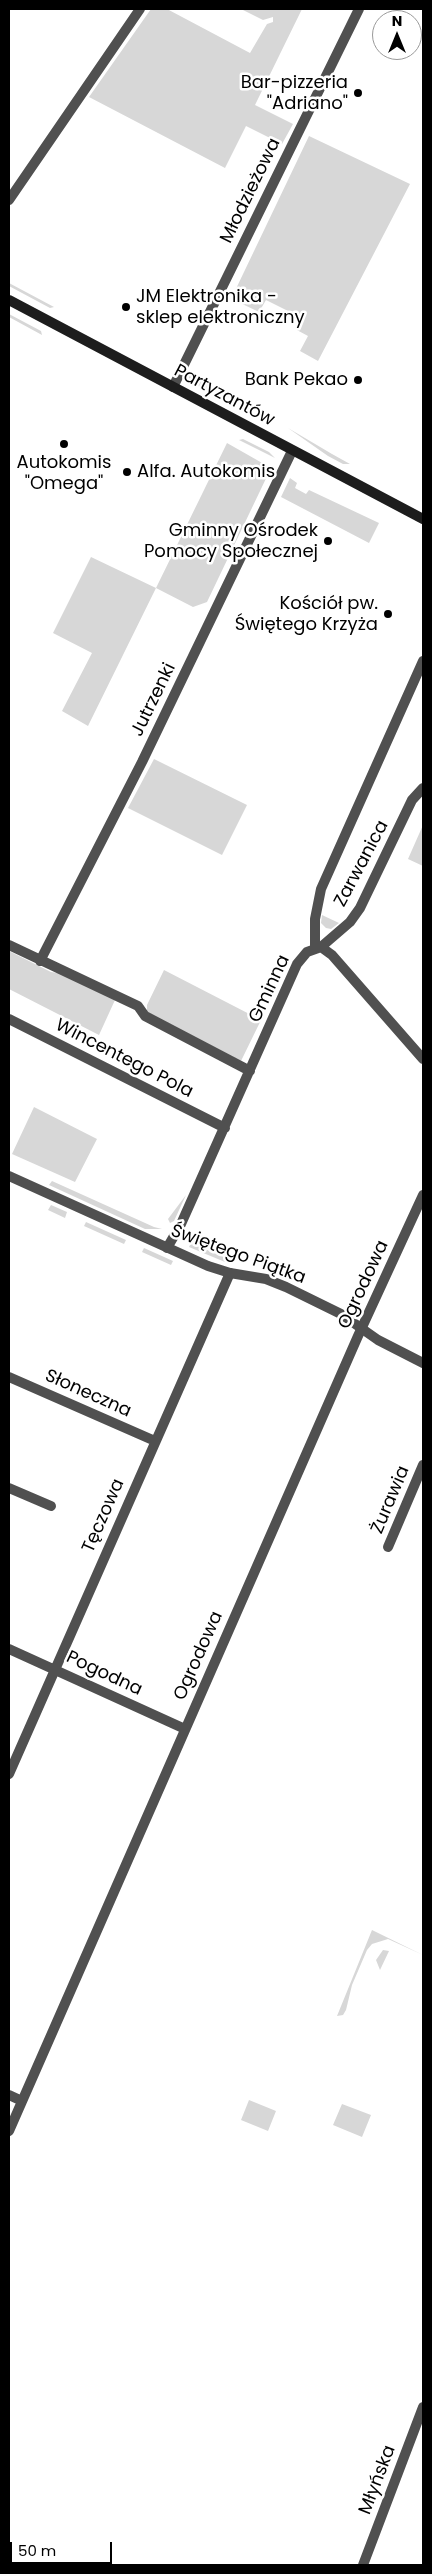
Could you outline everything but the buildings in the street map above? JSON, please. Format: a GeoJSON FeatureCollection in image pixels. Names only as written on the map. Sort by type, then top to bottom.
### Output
{"type":"FeatureCollection","features":[{"type":"Feature","properties":{"kind":"main road","name":"Partyzantów"},"geometry":{"type":"LineString","coordinates":[[9,300],[423,519]]}},
{"type":"Feature","properties":{"kind":"street"},"geometry":{"type":"LineString","coordinates":[[9,200],[140,9]]}},
{"type":"Feature","properties":{"kind":"street","name":"Młodzieżowa"},"geometry":{"type":"LineString","coordinates":[[173,387],[359,9]]}},
{"type":"Feature","properties":{"kind":"street","name":"Jutrzenki"},"geometry":{"type":"LineString","coordinates":[[40,961],[150,745],[292,450]]}},
{"type":"Feature","properties":{"kind":"street","name":"Gminna"},"geometry":{"type":"LineString","coordinates":[[167,1248],[181,1224],[298,964],[307,952],[318,948],[314,928],[321,889],[423,661]]}},
{"type":"Feature","properties":{"kind":"street","name":"Zarwanica"},"geometry":{"type":"LineString","coordinates":[[318,948],[353,918],[369,890],[412,800],[423,788]]}},
{"type":"Feature","properties":{"kind":"street"},"geometry":{"type":"LineString","coordinates":[[9,945],[138,1006],[145,1016],[250,1071]]}},
{"type":"Feature","properties":{"kind":"street"},"geometry":{"type":"LineString","coordinates":[[318,948],[337,959],[423,1059]]}},
{"type":"Feature","properties":{"kind":"street","name":"Wincentego Pola"},"geometry":{"type":"LineString","coordinates":[[9,1019],[225,1128]]}},
{"type":"Feature","properties":{"kind":"street","name":"Świętego Piątka"},"geometry":{"type":"LineString","coordinates":[[9,1176],[167,1248],[230,1273],[277,1283],[341,1314],[378,1340],[423,1363]]}},
{"type":"Feature","properties":{"kind":"street","name":"Ogrodowa"},"geometry":{"type":"LineString","coordinates":[[9,2131],[362,1329],[423,1196]]}},
{"type":"Feature","properties":{"kind":"street","name":"Tęczowa"},"geometry":{"type":"LineString","coordinates":[[9,1774],[230,1273]]}},
{"type":"Feature","properties":{"kind":"street","name":"Słoneczna"},"geometry":{"type":"LineString","coordinates":[[9,1377],[155,1441]]}},
{"type":"Feature","properties":{"kind":"street","name":"Żurawia"},"geometry":{"type":"LineString","coordinates":[[388,1547],[423,1465]]}},
{"type":"Feature","properties":{"kind":"street"},"geometry":{"type":"LineString","coordinates":[[9,1488],[51,1506]]}},
{"type":"Feature","properties":{"kind":"street","name":"Pogodna"},"geometry":{"type":"LineString","coordinates":[[9,1649],[185,1729]]}},
{"type":"Feature","properties":{"kind":"street"},"geometry":{"type":"LineString","coordinates":[[9,2095],[22,2101]]}},
{"type":"Feature","properties":{"kind":"street","name":"Młyńska"},"geometry":{"type":"LineString","coordinates":[[363,2565],[423,2407]]}},
{"type":"Feature","properties":{"kind":"shaded area"},"geometry":{"type":"Polygon","coordinates":[[[151,9],[167,9],[250,53],[267,24],[273,22],[273,17],[263,20],[241,9],[302,9],[255,105],[293,124],[282,144],[246,126],[225,168],[89,97],[151,9]]]}},
{"type":"Feature","properties":{"kind":"shaded area"},"geometry":{"type":"Polygon","coordinates":[[[309,136],[410,184],[318,361],[300,351],[308,336],[295,329],[300,317],[266,300],[259,312],[234,300],[233,295],[309,136]]]}},
{"type":"Feature","properties":{"kind":"shaded area"},"geometry":{"type":"Polygon","coordinates":[[[9,283],[54,307],[50,308],[9,286],[9,283]]]}},
{"type":"Feature","properties":{"kind":"shaded area"},"geometry":{"type":"Polygon","coordinates":[[[9,314],[41,331],[42,335],[9,317],[9,314]]]}},
{"type":"Feature","properties":{"kind":"shaded area"},"geometry":{"type":"Polygon","coordinates":[[[187,374],[232,398],[209,392],[191,382],[187,374]]]}},
{"type":"Feature","properties":{"kind":"shaded area"},"geometry":{"type":"Polygon","coordinates":[[[288,428],[350,464],[343,464],[328,456],[288,428]]]}},
{"type":"Feature","properties":{"kind":"shaded area"},"geometry":{"type":"Polygon","coordinates":[[[243,439],[269,452],[275,458],[239,440],[243,439]]]}},
{"type":"Feature","properties":{"kind":"shaded area"},"geometry":{"type":"Polygon","coordinates":[[[227,443],[271,468],[207,602],[193,607],[156,588],[227,443]]]}},
{"type":"Feature","properties":{"kind":"shaded area"},"geometry":{"type":"Polygon","coordinates":[[[290,478],[297,483],[295,488],[306,494],[309,490],[379,523],[369,543],[281,497],[290,478]]]}},
{"type":"Feature","properties":{"kind":"shaded area"},"geometry":{"type":"Polygon","coordinates":[[[91,557],[156,588],[88,726],[62,711],[92,653],[53,633],[91,557]]]}},
{"type":"Feature","properties":{"kind":"shaded area"},"geometry":{"type":"Polygon","coordinates":[[[154,759],[247,805],[222,855],[128,808],[154,759]]]}},
{"type":"Feature","properties":{"kind":"shaded area"},"geometry":{"type":"Polygon","coordinates":[[[423,825],[423,866],[408,859],[423,825]]]}},
{"type":"Feature","properties":{"kind":"shaded area"},"geometry":{"type":"Polygon","coordinates":[[[322,915],[339,923],[331,929],[326,928],[321,923],[322,915]]]}},
{"type":"Feature","properties":{"kind":"shaded area"},"geometry":{"type":"Polygon","coordinates":[[[9,951],[51,972],[64,974],[115,1000],[99,1035],[9,989],[9,951]]]}},
{"type":"Feature","properties":{"kind":"shaded area"},"geometry":{"type":"Polygon","coordinates":[[[164,970],[261,1020],[241,1061],[147,1012],[147,1005],[164,970]]]}},
{"type":"Feature","properties":{"kind":"shaded area"},"geometry":{"type":"Polygon","coordinates":[[[34,1107],[97,1139],[75,1182],[12,1154],[34,1107]]]}},
{"type":"Feature","properties":{"kind":"shaded area"},"geometry":{"type":"Polygon","coordinates":[[[52,1181],[162,1229],[145,1229],[49,1185],[52,1181]]]}},
{"type":"Feature","properties":{"kind":"shaded area"},"geometry":{"type":"Polygon","coordinates":[[[186,1195],[174,1221],[170,1223],[168,1219],[186,1195]]]}},
{"type":"Feature","properties":{"kind":"shaded area"},"geometry":{"type":"Polygon","coordinates":[[[51,1205],[67,1212],[65,1218],[48,1210],[51,1205]]]}},
{"type":"Feature","properties":{"kind":"shaded area"},"geometry":{"type":"Polygon","coordinates":[[[86,1222],[126,1240],[124,1244],[84,1226],[86,1222]]]}},
{"type":"Feature","properties":{"kind":"shaded area"},"geometry":{"type":"Polygon","coordinates":[[[191,1243],[226,1258],[225,1262],[189,1247],[191,1243]]]}},
{"type":"Feature","properties":{"kind":"shaded area"},"geometry":{"type":"Polygon","coordinates":[[[144,1248],[173,1261],[171,1265],[142,1252],[144,1248]]]}},
{"type":"Feature","properties":{"kind":"shaded area"},"geometry":{"type":"Polygon","coordinates":[[[372,1930],[423,1955],[388,1939],[372,1944],[367,1950],[352,1985],[346,2010],[343,2015],[337,2016],[372,1930]]]}},
{"type":"Feature","properties":{"kind":"shaded area"},"geometry":{"type":"Polygon","coordinates":[[[383,1950],[389,1951],[380,1970],[376,1960],[383,1950]]]}},
{"type":"Feature","properties":{"kind":"shaded area"},"geometry":{"type":"Polygon","coordinates":[[[249,2100],[276,2111],[268,2131],[241,2120],[249,2100]]]}},
{"type":"Feature","properties":{"kind":"shaded area"},"geometry":{"type":"Polygon","coordinates":[[[342,2104],[371,2115],[362,2137],[333,2125],[342,2104]]]}},
{"type":"Feature","properties":{"kind":"place","name":"Bar-pizzeria \"Adriano\""},"geometry":{"type":"Point","coordinates":[358,93]}},
{"type":"Feature","properties":{"kind":"place","name":"JM Elektronika - sklep elektroniczny"},"geometry":{"type":"Point","coordinates":[126,307]}},
{"type":"Feature","properties":{"kind":"place","name":"Bank Pekao"},"geometry":{"type":"Point","coordinates":[358,380]}},
{"type":"Feature","properties":{"kind":"place","name":"Autokomis \"Omega\""},"geometry":{"type":"Point","coordinates":[64,444]}},
{"type":"Feature","properties":{"kind":"place","name":"Alfa. Autokomis"},"geometry":{"type":"Point","coordinates":[127,472]}},
{"type":"Feature","properties":{"kind":"place","name":"Gminny Ośrodek Pomocy Społecznej"},"geometry":{"type":"Point","coordinates":[328,541]}},
{"type":"Feature","properties":{"kind":"place","name":"Kościół pw. Świętego Krzyża"},"geometry":{"type":"Point","coordinates":[388,614]}}]}
